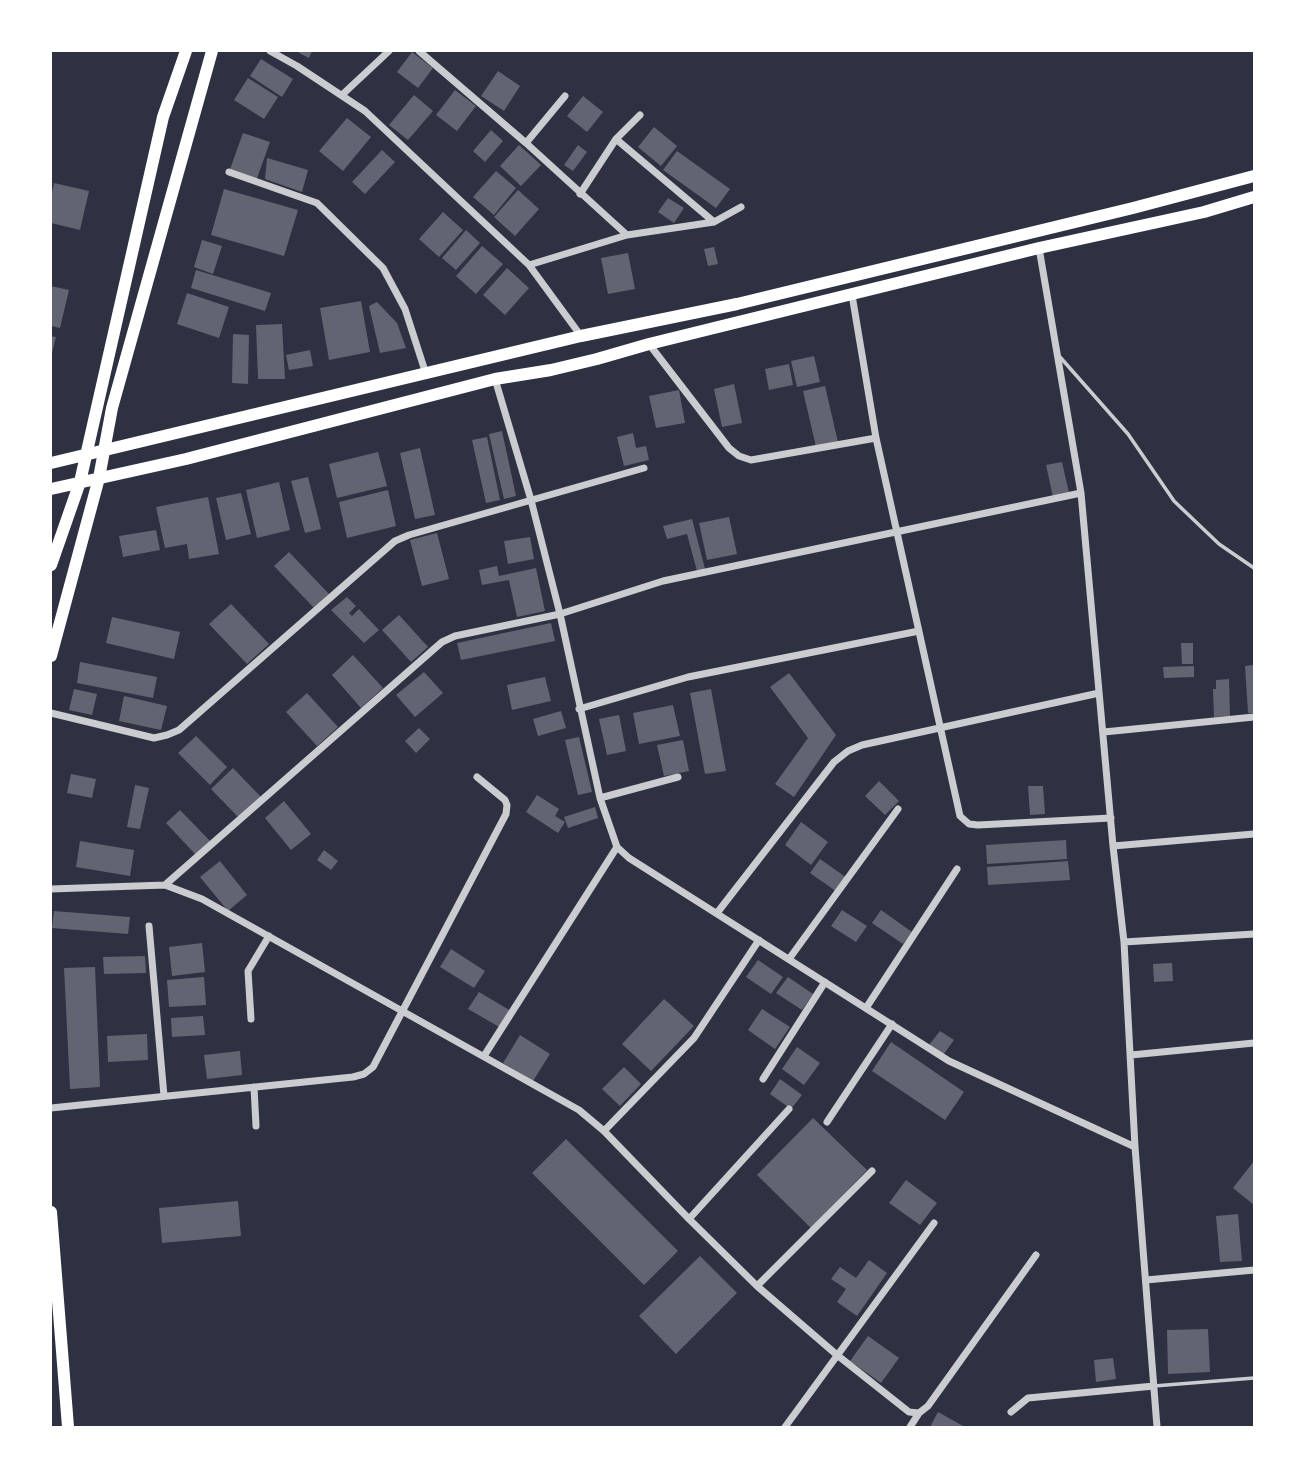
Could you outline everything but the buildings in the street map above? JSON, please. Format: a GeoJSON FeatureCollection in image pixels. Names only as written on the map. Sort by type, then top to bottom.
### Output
{"type":"FeatureCollection","features":[{"type":"Feature","properties":{"kind":"main road"},"geometry":{"type":"LineString","coordinates":[[51,565],[80,482],[163,117],[186,51]]}},
{"type":"Feature","properties":{"kind":"main road"},"geometry":{"type":"LineString","coordinates":[[51,656],[99,478],[113,408],[212,51]]}},
{"type":"Feature","properties":{"kind":"main road"},"geometry":{"type":"LineString","coordinates":[[51,463],[581,336],[750,301],[1254,176]]}},
{"type":"Feature","properties":{"kind":"main road"},"geometry":{"type":"LineString","coordinates":[[51,489],[186,458],[495,379],[551,370],[1039,248],[1204,212],[1254,197]]}},
{"type":"Feature","properties":{"kind":"main road"},"geometry":{"type":"LineString","coordinates":[[617,329],[621,352]]}},
{"type":"Feature","properties":{"kind":"main road"},"geometry":{"type":"LineString","coordinates":[[51,1212],[68,1427]]}},
{"type":"Feature","properties":{"kind":"street"},"geometry":{"type":"LineString","coordinates":[[270,51],[365,111],[529,265],[581,336]]}},
{"type":"Feature","properties":{"kind":"street"},"geometry":{"type":"LineString","coordinates":[[342,94],[389,51]]}},
{"type":"Feature","properties":{"kind":"street"},"geometry":{"type":"LineString","coordinates":[[419,51],[627,235]]}},
{"type":"Feature","properties":{"kind":"street"},"geometry":{"type":"LineString","coordinates":[[526,143],[565,96]]}},
{"type":"Feature","properties":{"kind":"street"},"geometry":{"type":"LineString","coordinates":[[580,194],[616,139],[640,115]]}},
{"type":"Feature","properties":{"kind":"street"},"geometry":{"type":"LineString","coordinates":[[616,139],[713,222]]}},
{"type":"Feature","properties":{"kind":"street"},"geometry":{"type":"LineString","coordinates":[[229,172],[317,203],[383,268],[405,309],[426,374]]}},
{"type":"Feature","properties":{"kind":"street"},"geometry":{"type":"LineString","coordinates":[[529,265],[627,235],[713,222],[741,207]]}},
{"type":"Feature","properties":{"kind":"street"},"geometry":{"type":"LineString","coordinates":[[1039,248],[1081,492],[1124,942],[1135,1147],[1157,1427]]}},
{"type":"Feature","properties":{"kind":"street"},"geometry":{"type":"LineString","coordinates":[[852,295],[876,438],[960,816],[969,824],[1111,818]]}},
{"type":"Feature","properties":{"kind":"street"},"geometry":{"type":"LineString","coordinates":[[649,344],[729,448],[739,456],[751,460],[876,438]]}},
{"type":"Feature","properties":{"kind":"street"},"geometry":{"type":"LineString","coordinates":[[495,379],[531,500],[600,798],[617,847],[629,858],[949,1061],[1135,1147]]}},
{"type":"Feature","properties":{"kind":"street"},"geometry":{"type":"LineString","coordinates":[[51,713],[154,738],[167,735],[179,730],[395,541],[644,468]]}},
{"type":"Feature","properties":{"kind":"street"},"geometry":{"type":"LineString","coordinates":[[166,885],[442,642],[455,636],[559,614],[663,581],[1081,492]]}},
{"type":"Feature","properties":{"kind":"street"},"geometry":{"type":"LineString","coordinates":[[579,709],[688,677],[919,631]]}},
{"type":"Feature","properties":{"kind":"street"},"geometry":{"type":"LineString","coordinates":[[717,913],[834,762],[848,751],[862,745],[1099,693]]}},
{"type":"Feature","properties":{"kind":"street"},"geometry":{"type":"LineString","coordinates":[[1104,732],[1254,717]]}},
{"type":"Feature","properties":{"kind":"street"},"geometry":{"type":"LineString","coordinates":[[51,1108],[364,1074],[373,1066],[506,814],[505,800],[477,777]]}},
{"type":"Feature","properties":{"kind":"street"},"geometry":{"type":"LineString","coordinates":[[600,798],[678,777]]}},
{"type":"Feature","properties":{"kind":"street"},"geometry":{"type":"LineString","coordinates":[[789,959],[898,809]]}},
{"type":"Feature","properties":{"kind":"street"},"geometry":{"type":"LineString","coordinates":[[1113,846],[1254,834]]}},
{"type":"Feature","properties":{"kind":"street"},"geometry":{"type":"LineString","coordinates":[[484,1056],[617,847]]}},
{"type":"Feature","properties":{"kind":"street"},"geometry":{"type":"LineString","coordinates":[[866,1008],[957,869]]}},
{"type":"Feature","properties":{"kind":"street"},"geometry":{"type":"LineString","coordinates":[[51,889],[166,885],[202,899],[579,1110],[604,1131],[757,1286],[909,1412],[919,1413]]}},
{"type":"Feature","properties":{"kind":"street"},"geometry":{"type":"LineString","coordinates":[[149,926],[164,1096]]}},
{"type":"Feature","properties":{"kind":"street"},"geometry":{"type":"LineString","coordinates":[[1124,942],[1254,934]]}},
{"type":"Feature","properties":{"kind":"street"},"geometry":{"type":"LineString","coordinates":[[251,1019],[247,971],[269,936]]}},
{"type":"Feature","properties":{"kind":"street"},"geometry":{"type":"LineString","coordinates":[[604,1131],[694,1038],[759,940]]}},
{"type":"Feature","properties":{"kind":"street"},"geometry":{"type":"LineString","coordinates":[[763,1079],[825,982]]}},
{"type":"Feature","properties":{"kind":"street"},"geometry":{"type":"LineString","coordinates":[[827,1122],[892,1024]]}},
{"type":"Feature","properties":{"kind":"street"},"geometry":{"type":"LineString","coordinates":[[1130,1055],[1254,1043]]}},
{"type":"Feature","properties":{"kind":"street"},"geometry":{"type":"LineString","coordinates":[[254,1087],[256,1126]]}},
{"type":"Feature","properties":{"kind":"street"},"geometry":{"type":"LineString","coordinates":[[689,1219],[789,1109]]}},
{"type":"Feature","properties":{"kind":"street"},"geometry":{"type":"LineString","coordinates":[[757,1286],[872,1171]]}},
{"type":"Feature","properties":{"kind":"street"},"geometry":{"type":"LineString","coordinates":[[785,1427],[934,1223]]}},
{"type":"Feature","properties":{"kind":"street"},"geometry":{"type":"LineString","coordinates":[[910,1427],[919,1413],[928,1406],[1036,1255]]}},
{"type":"Feature","properties":{"kind":"street"},"geometry":{"type":"LineString","coordinates":[[1146,1280],[1254,1270]]}},
{"type":"Feature","properties":{"kind":"street"},"geometry":{"type":"LineString","coordinates":[[1011,1412],[1028,1398],[1154,1386]]}},
{"type":"Feature","properties":{"kind":"lane"},"geometry":{"type":"LineString","coordinates":[[1058,355],[1128,434],[1174,501],[1219,544],[1254,568]]}},
{"type":"Feature","properties":{"kind":"lane"},"geometry":{"type":"LineString","coordinates":[[1154,1386],[1254,1378]]}}]}
